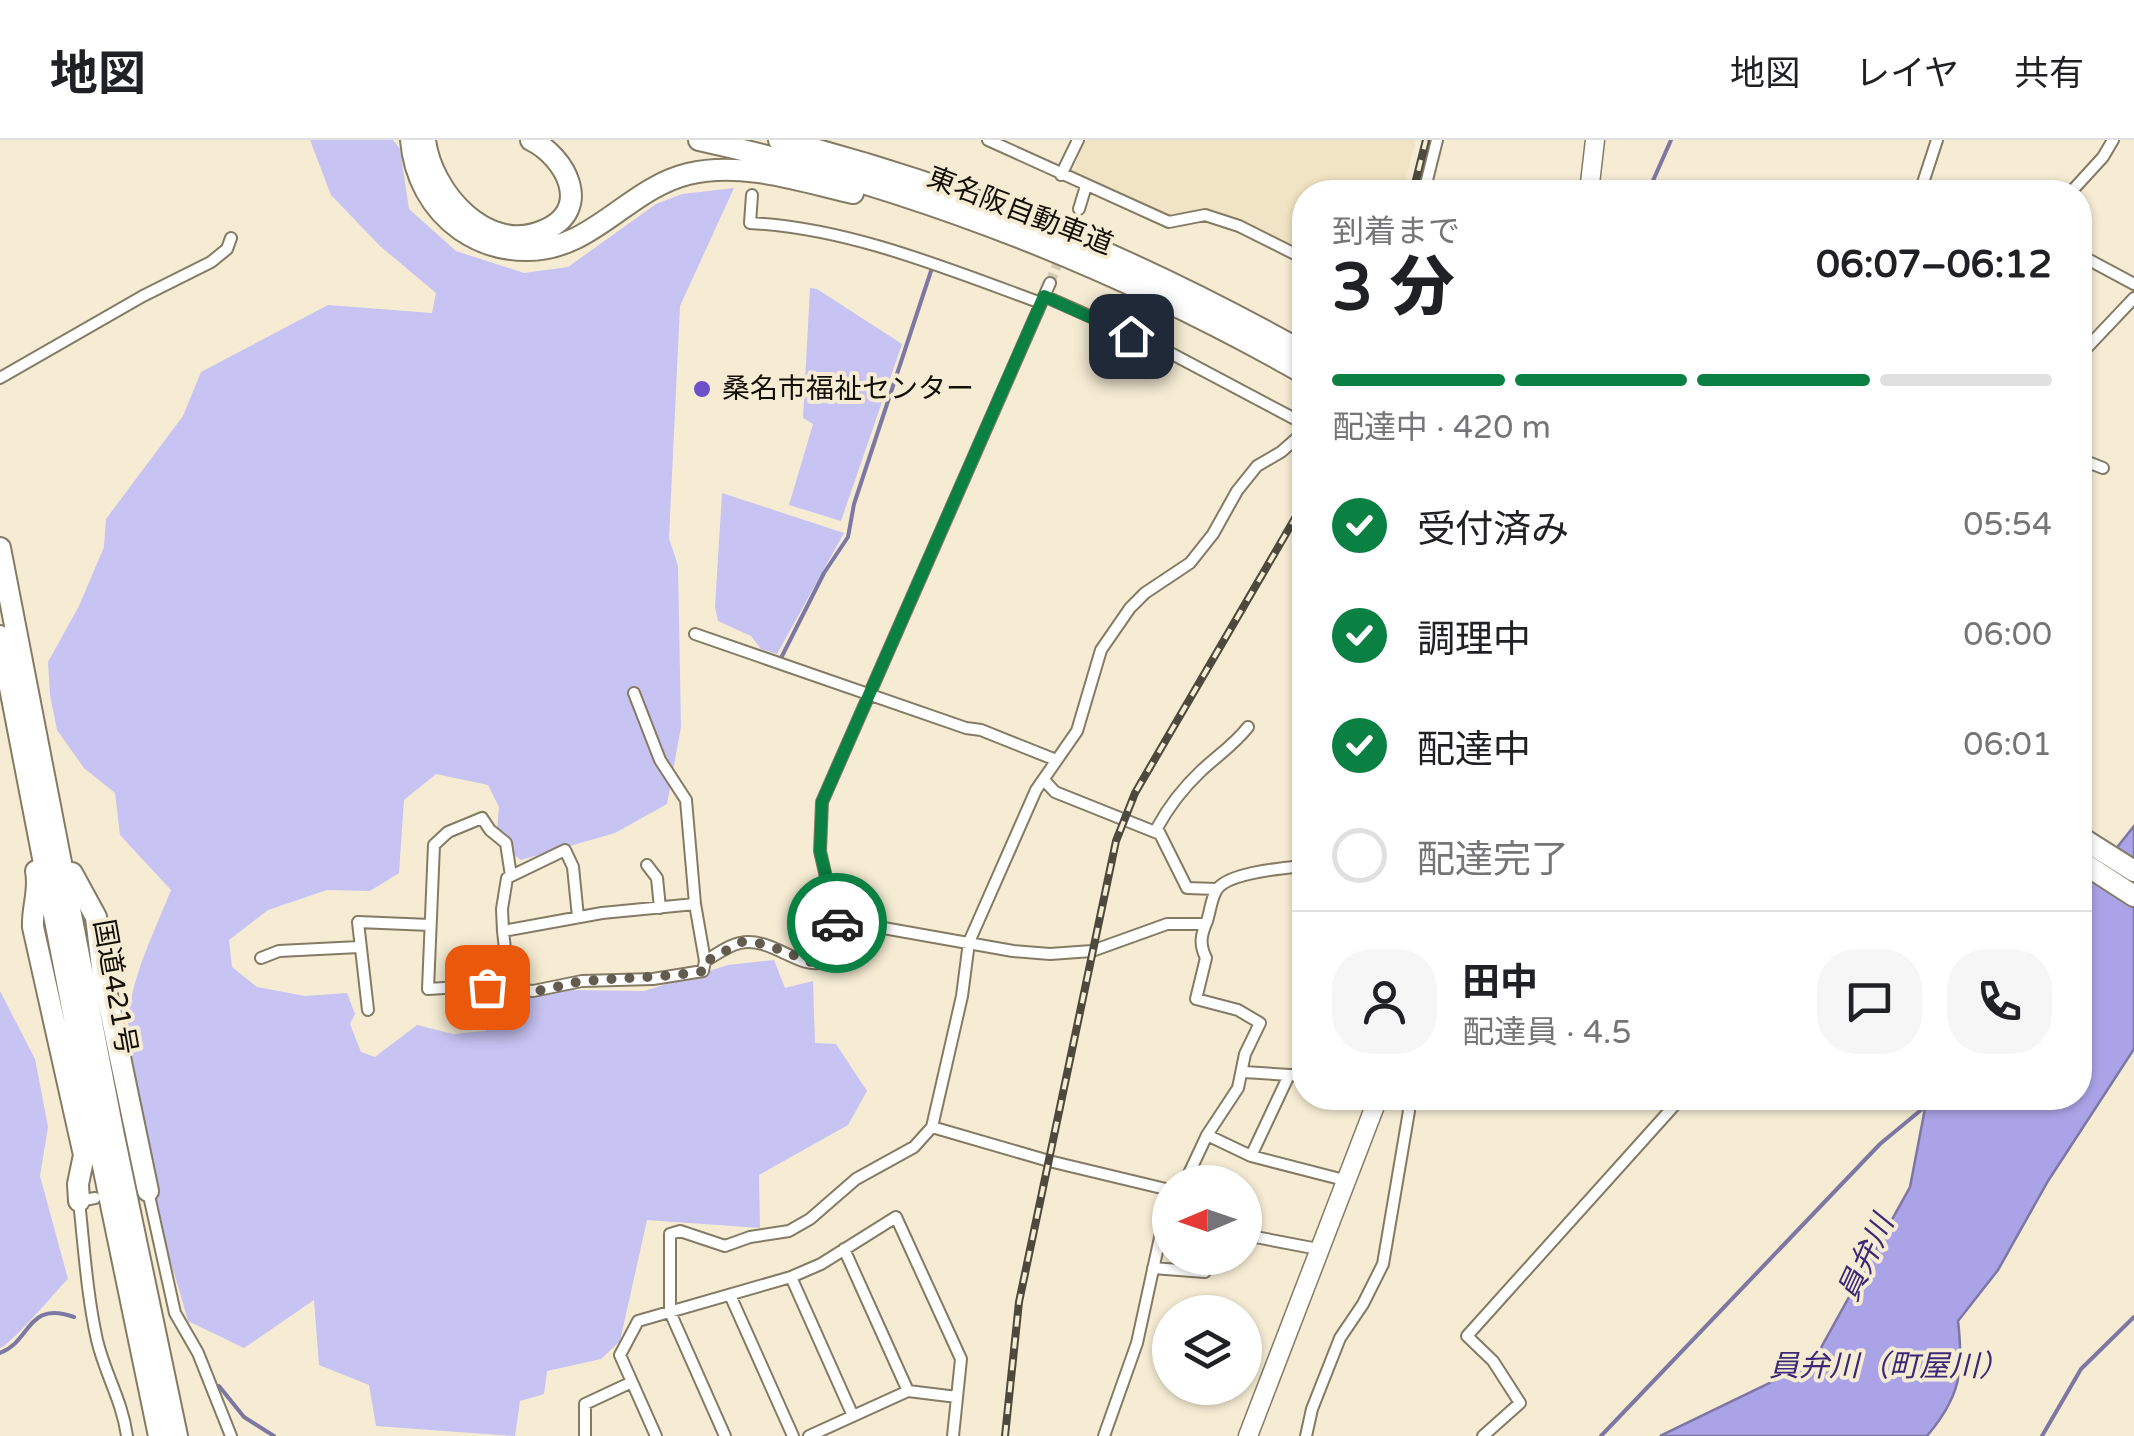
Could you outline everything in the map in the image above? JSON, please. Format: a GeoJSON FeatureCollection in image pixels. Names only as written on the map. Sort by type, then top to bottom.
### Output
{"type":"FeatureCollection","features":[{"type":"Feature","properties":{"kind":"highway"},"geometry":{"type":"LineString","coordinates":[[411,140],[416,170],[439,210],[477,240],[507,248],[550,248],[574,242],[654,188],[705,171],[768,174],[960,204]]}},
{"type":"Feature","properties":{"kind":"highway"},"geometry":{"type":"LineString","coordinates":[[424,140],[432,172],[452,201],[474,221],[516,235],[544,231],[557,223],[571,195],[562,164],[530,140]]}},
{"type":"Feature","properties":{"kind":"highway","name":"東名阪自動車道"},"geometry":{"type":"LineString","coordinates":[[699,140],[960,204],[1024,238],[1140,288],[1292,367]]}},
{"type":"Feature","properties":{"kind":"highway","name":"東名阪自動車道"},"geometry":{"type":"LineString","coordinates":[[779,140],[1148,272],[1292,346]]}},
{"type":"Feature","properties":{"kind":"highway"},"geometry":{"type":"LineString","coordinates":[[810,140],[884,163],[960,204]]}},
{"type":"Feature","properties":{"kind":"highway","name":"国道421号"},"geometry":{"type":"LineString","coordinates":[[0,548],[72,999],[159,1436]]}},
{"type":"Feature","properties":{"kind":"highway","name":"国道421号"},"geometry":{"type":"LineString","coordinates":[[0,636],[49,845],[76,895],[114,1136],[177,1436]]}},
{"type":"Feature","properties":{"kind":"highway"},"geometry":{"type":"LineString","coordinates":[[2092,844],[2134,871]]}},
{"type":"Feature","properties":{"kind":"highway"},"geometry":{"type":"LineString","coordinates":[[49,845],[33,858],[39,888],[32,912],[33,927],[84,1156],[78,1184],[87,1200]]}},
{"type":"Feature","properties":{"kind":"highway"},"geometry":{"type":"LineString","coordinates":[[2092,868],[2134,896]]}},
{"type":"Feature","properties":{"kind":"highway"},"geometry":{"type":"LineString","coordinates":[[72,999],[73,977],[61,908],[76,895],[96,917],[103,976],[144,1192]]}},
{"type":"Feature","properties":{"kind":"main road"},"geometry":{"type":"LineString","coordinates":[[1591,180],[1596,140]]}},
{"type":"Feature","properties":{"kind":"main road"},"geometry":{"type":"LineString","coordinates":[[1248,1436],[1373,1110]]}},
{"type":"Feature","properties":{"kind":"street"},"geometry":{"type":"LineString","coordinates":[[988,140],[1169,222],[1205,215],[1239,226],[1292,252]]}},
{"type":"Feature","properties":{"kind":"street"},"geometry":{"type":"LineString","coordinates":[[1061,175],[1078,140]]}},
{"type":"Feature","properties":{"kind":"street"},"geometry":{"type":"LineString","coordinates":[[1427,180],[1438,140]]}},
{"type":"Feature","properties":{"kind":"street"},"geometry":{"type":"LineString","coordinates":[[1924,180],[1937,140]]}},
{"type":"Feature","properties":{"kind":"street"},"geometry":{"type":"LineString","coordinates":[[2083,180],[2113,140]]}},
{"type":"Feature","properties":{"kind":"street"},"geometry":{"type":"LineString","coordinates":[[1078,208],[1086,186]]}},
{"type":"Feature","properties":{"kind":"street"},"geometry":{"type":"LineString","coordinates":[[752,195],[744,223],[784,224],[882,248],[1043,300],[1158,347],[1292,417]]}},
{"type":"Feature","properties":{"kind":"street"},"geometry":{"type":"LineString","coordinates":[[0,378],[143,296],[212,262],[231,238]]}},
{"type":"Feature","properties":{"kind":"street"},"geometry":{"type":"LineString","coordinates":[[2092,261],[2134,284]]}},
{"type":"Feature","properties":{"kind":"street"},"geometry":{"type":"LineString","coordinates":[[705,962],[742,942],[765,944],[816,964],[823,962],[836,939],[837,923],[820,851],[822,802],[1050,283]]}},
{"type":"Feature","properties":{"kind":"street"},"geometry":{"type":"LineString","coordinates":[[2092,342],[2134,298]]}},
{"type":"Feature","properties":{"kind":"street"},"geometry":{"type":"LineString","coordinates":[[725,1436],[670,1312],[668,1238],[672,1231],[725,1246],[788,1230],[810,1219],[856,1179],[905,1153],[932,1127],[962,996],[969,942],[1036,790],[1077,731],[1101,650],[1145,593],[1190,563],[1214,534],[1247,477],[1292,442]]}},
{"type":"Feature","properties":{"kind":"street"},"geometry":{"type":"LineString","coordinates":[[2092,464],[2103,468]]}},
{"type":"Feature","properties":{"kind":"street"},"geometry":{"type":"LineString","coordinates":[[695,634],[868,696],[980,730],[1056,760]]}},
{"type":"Feature","properties":{"kind":"street"},"geometry":{"type":"LineString","coordinates":[[512,876],[506,843],[482,818],[448,832],[434,845],[428,989],[508,984],[534,991],[582,981],[662,978],[704,971],[686,800],[660,760],[634,693]]}},
{"type":"Feature","properties":{"kind":"street"},"geometry":{"type":"LineString","coordinates":[[1248,727],[1234,746],[1177,795],[1157,828],[1187,888],[1217,889],[1246,876],[1292,868]]}},
{"type":"Feature","properties":{"kind":"street"},"geometry":{"type":"LineString","coordinates":[[1044,780],[1055,792],[1160,834]]}},
{"type":"Feature","properties":{"kind":"street"},"geometry":{"type":"LineString","coordinates":[[508,984],[503,931],[505,884],[512,876],[565,850],[572,867],[578,917]]}},
{"type":"Feature","properties":{"kind":"street"},"geometry":{"type":"LineString","coordinates":[[647,865],[658,878],[660,908]]}},
{"type":"Feature","properties":{"kind":"street"},"geometry":{"type":"LineString","coordinates":[[1193,1165],[1244,1072],[1246,1054],[1260,1022],[1238,1010],[1196,999],[1206,958],[1200,946],[1204,924],[1217,889]]}},
{"type":"Feature","properties":{"kind":"street"},"geometry":{"type":"LineString","coordinates":[[503,931],[578,917],[695,904]]}},
{"type":"Feature","properties":{"kind":"street"},"geometry":{"type":"LineString","coordinates":[[368,1010],[358,922],[430,925]]}},
{"type":"Feature","properties":{"kind":"street"},"geometry":{"type":"LineString","coordinates":[[837,923],[1024,953],[1075,954],[1167,924],[1204,924]]}},
{"type":"Feature","properties":{"kind":"street"},"geometry":{"type":"LineString","coordinates":[[261,958],[279,951],[359,947]]}},
{"type":"Feature","properties":{"kind":"street"},"geometry":{"type":"LineString","coordinates":[[1244,1072],[1292,1075]]}},
{"type":"Feature","properties":{"kind":"street"},"geometry":{"type":"LineString","coordinates":[[1252,1156],[1288,1075]]}},
{"type":"Feature","properties":{"kind":"street"},"geometry":{"type":"LineString","coordinates":[[1306,1436],[1312,1409],[1340,1338],[1364,1304],[1383,1264],[1409,1110]]}},
{"type":"Feature","properties":{"kind":"street"},"geometry":{"type":"LineString","coordinates":[[1483,1436],[1520,1403],[1493,1361],[1467,1336],[1671,1110]]}},
{"type":"Feature","properties":{"kind":"street"},"geometry":{"type":"LineString","coordinates":[[932,1127],[1152,1186]]}},
{"type":"Feature","properties":{"kind":"street"},"geometry":{"type":"LineString","coordinates":[[1207,1136],[1252,1156],[1344,1180]]}},
{"type":"Feature","properties":{"kind":"street"},"geometry":{"type":"LineString","coordinates":[[144,1192],[175,1312],[198,1353],[231,1436]]}},
{"type":"Feature","properties":{"kind":"street"},"geometry":{"type":"LineString","coordinates":[[87,1200],[98,1342],[123,1408],[127,1436]]}},
{"type":"Feature","properties":{"kind":"street"},"geometry":{"type":"LineString","coordinates":[[656,1436],[620,1355],[638,1321],[791,1277],[822,1264],[896,1217],[960,1360],[953,1436]]}},
{"type":"Feature","properties":{"kind":"street"},"geometry":{"type":"LineString","coordinates":[[1262,1237],[1318,1249]]}},
{"type":"Feature","properties":{"kind":"street"},"geometry":{"type":"LineString","coordinates":[[844,1249],[908,1391]]}},
{"type":"Feature","properties":{"kind":"street"},"geometry":{"type":"LineString","coordinates":[[1104,1436],[1137,1343],[1152,1273]]}},
{"type":"Feature","properties":{"kind":"street"},"geometry":{"type":"LineString","coordinates":[[791,1277],[853,1416]]}},
{"type":"Feature","properties":{"kind":"street"},"geometry":{"type":"LineString","coordinates":[[730,1295],[793,1436]]}},
{"type":"Feature","properties":{"kind":"street"},"geometry":{"type":"LineString","coordinates":[[584,1436],[585,1404],[632,1382]]}},
{"type":"Feature","properties":{"kind":"street"},"geometry":{"type":"LineString","coordinates":[[808,1436],[908,1391],[957,1397]]}},
{"type":"Feature","properties":{"kind":"shaded area"},"geometry":{"type":"Polygon","coordinates":[[[310,140],[393,140],[400,149],[409,209],[456,251],[524,273],[568,267],[656,204],[682,194],[734,188],[680,306],[669,538],[678,566],[681,727],[667,804],[615,833],[521,860],[496,842],[499,807],[488,785],[436,774],[404,800],[399,873],[370,891],[327,890],[268,910],[229,940],[232,967],[257,987],[305,996],[347,993],[355,1014],[350,1024],[361,1052],[375,1057],[417,1025],[453,1034],[486,1031],[506,997],[568,990],[644,991],[728,965],[774,960],[785,988],[813,981],[815,1043],[836,1044],[867,1091],[848,1125],[759,1175],[760,1228],[647,1220],[620,1341],[601,1359],[547,1371],[544,1394],[520,1401],[515,1436],[376,1426],[369,1385],[319,1365],[314,1300],[244,1348],[188,1321],[142,1156],[128,1068],[133,991],[171,890],[120,835],[115,793],[84,768],[57,730],[50,695],[48,662],[79,606],[104,547],[106,519],[183,416],[201,372],[328,305],[432,313],[436,293],[380,246],[331,195],[310,140]]]}},
{"type":"Feature","properties":{"kind":"shaded area"},"geometry":{"type":"Polygon","coordinates":[[[1085,140],[1416,140],[1405,180],[1292,180],[1292,248],[1237,220],[1203,210],[1170,215],[1073,171],[1085,140]]]}},
{"type":"Feature","properties":{"kind":"shaded area"},"geometry":{"type":"Polygon","coordinates":[[[810,288],[902,344],[841,521],[789,505],[813,424],[803,418],[810,288]]]}},
{"type":"Feature","properties":{"kind":"shaded area"},"geometry":{"type":"Polygon","coordinates":[[[722,493],[844,533],[777,654],[761,649],[751,636],[718,621],[715,607],[722,493]]]}},
{"type":"Feature","properties":{"kind":"shaded area"},"geometry":{"type":"Polygon","coordinates":[[[0,991],[35,1059],[48,1127],[40,1176],[68,1279],[0,1348],[0,991]]]}},
{"type":"Feature","properties":{"kind":"water","name":"員弁川（町屋川）"},"geometry":{"type":"Polygon","coordinates":[[[2134,826],[2134,1049],[2048,1181],[1998,1270],[1958,1321],[1960,1370],[1953,1396],[1938,1422],[1927,1436],[1660,1436],[1813,1362],[1910,1187],[1925,1110],[2092,1110],[2092,879],[2134,826]]]}},
{"type":"Feature","properties":{"kind":"waterway"},"geometry":{"type":"LineString","coordinates":[[1653,180],[1671,140]]}},
{"type":"Feature","properties":{"kind":"waterway"},"geometry":{"type":"LineString","coordinates":[[780,660],[824,573],[848,537],[854,504],[931,271]]}},
{"type":"Feature","properties":{"kind":"waterway"},"geometry":{"type":"LineString","coordinates":[[1601,1436],[1880,1144],[1921,1110]]}},
{"type":"Feature","properties":{"kind":"waterway"},"geometry":{"type":"LineString","coordinates":[[0,1353],[38,1318],[58,1313],[74,1317]]}},
{"type":"Feature","properties":{"kind":"waterway"},"geometry":{"type":"LineString","coordinates":[[2042,1436],[2081,1369],[2134,1317]]}},
{"type":"Feature","properties":{"kind":"waterway"},"geometry":{"type":"LineString","coordinates":[[219,1386],[244,1417],[274,1436]]}},
{"type":"Feature","properties":{"kind":"tunnel"},"geometry":{"type":"LineString","coordinates":[[1050,283],[1079,209]]}},
{"type":"Feature","properties":{"kind":"railway"},"geometry":{"type":"LineString","coordinates":[[1416,180],[1426,140]]}},
{"type":"Feature","properties":{"kind":"railway"},"geometry":{"type":"LineString","coordinates":[[1005,1436],[1019,1302],[1116,841],[1135,793],[1292,523]]}},
{"type":"Feature","properties":{"kind":"way so far"},"geometry":{"type":"LineString","coordinates":[[487,987],[508,984],[522,991],[534,991],[582,981],[653,979],[704,971],[705,962],[742,942],[765,944],[816,964],[823,962],[836,939],[837,923]]}},
{"type":"Feature","properties":{"kind":"place","name":"桑名市福祉センター"},"geometry":{"type":"Point","coordinates":[702,389]}},
{"type":"Feature","properties":{"kind":"route"},"geometry":{"type":"LineString","coordinates":[[837,923],[820,851],[822,802],[1044,296],[1131,336]]}},
{"type":"Feature","properties":{"kind":"water label","name":"員弁川"},"geometry":{"type":"Point","coordinates":[1866,1258]}}]}
